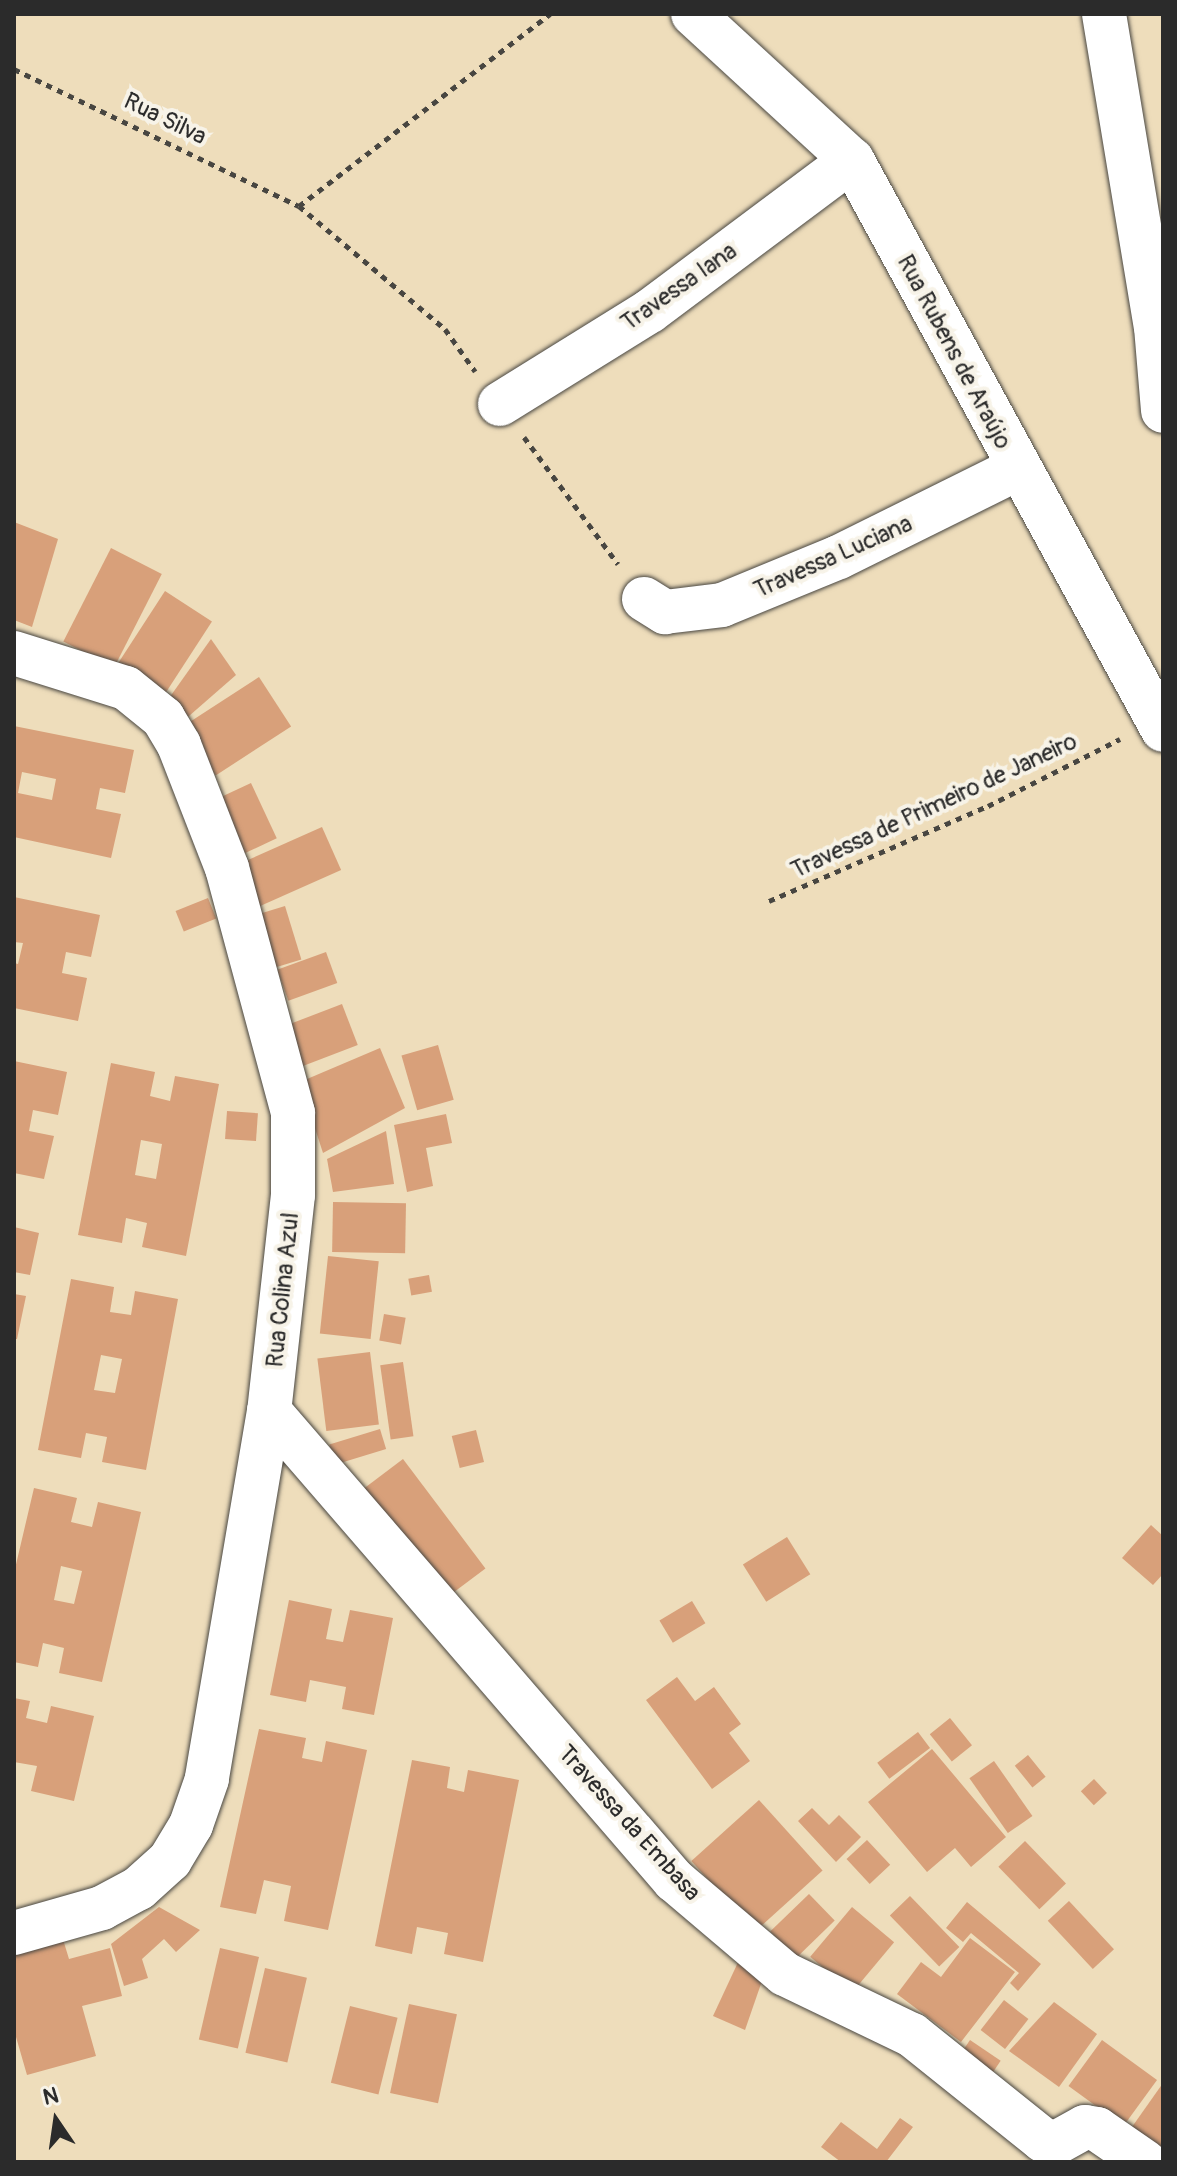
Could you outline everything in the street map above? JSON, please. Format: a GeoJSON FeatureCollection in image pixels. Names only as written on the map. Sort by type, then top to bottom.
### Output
{"type":"FeatureCollection","features":[{"type":"Feature","properties":{"kind":"street","name":"Rua Rubens de Araújo"},"geometry":{"type":"LineString","coordinates":[[693,14],[852,160],[1016,469],[1160,725]]}},
{"type":"Feature","properties":{"kind":"street"},"geometry":{"type":"LineString","coordinates":[[1104,14],[1160,331],[1163,411]]}},
{"type":"Feature","properties":{"kind":"street","name":"Travessa Iana"},"geometry":{"type":"LineString","coordinates":[[500,404],[650,311],[852,160]]}},
{"type":"Feature","properties":{"kind":"street","name":"Travessa Luciana"},"geometry":{"type":"LineString","coordinates":[[644,599],[665,612],[722,605],[839,557],[1016,469]]}},
{"type":"Feature","properties":{"kind":"street","name":"Rua Colina Azul"},"geometry":{"type":"LineString","coordinates":[[14,653],[126,688],[163,718],[179,745],[227,868],[293,1113],[293,1195],[269,1411],[207,1779],[191,1825],[170,1860],[139,1888],[102,1908],[14,1933]]}},
{"type":"Feature","properties":{"kind":"street","name":"Travessa da Embasa"},"geometry":{"type":"LineString","coordinates":[[269,1411],[674,1880],[785,1974],[912,2035],[1043,2140],[1056,2143],[1085,2127],[1097,2129],[1145,2162]]}},
{"type":"Feature","properties":{"kind":"path"},"geometry":{"type":"LineString","coordinates":[[299,206],[550,14]]}},
{"type":"Feature","properties":{"kind":"path","name":"Rua Silva"},"geometry":{"type":"LineString","coordinates":[[14,69],[299,206],[445,329]]}},
{"type":"Feature","properties":{"kind":"path"},"geometry":{"type":"LineString","coordinates":[[500,404],[644,599]]}},
{"type":"Feature","properties":{"kind":"path","name":"Travessa de Primeiro de Janeiro"},"geometry":{"type":"LineString","coordinates":[[769,901],[988,806],[1160,725]]}},
{"type":"Feature","properties":{"kind":"building"},"geometry":{"type":"Polygon","coordinates":[[[14,522],[58,539],[32,627],[14,620],[14,522]]]}},
{"type":"Feature","properties":{"kind":"building"},"geometry":{"type":"Polygon","coordinates":[[[111,548],[162,574],[114,667],[63,642],[111,548]]]}},
{"type":"Feature","properties":{"kind":"building"},"geometry":{"type":"Polygon","coordinates":[[[165,591],[212,621],[161,699],[114,669],[165,591]]]}},
{"type":"Feature","properties":{"kind":"building"},"geometry":{"type":"Polygon","coordinates":[[[211,639],[236,675],[181,723],[167,701],[211,639]]]}},
{"type":"Feature","properties":{"kind":"building"},"geometry":{"type":"Polygon","coordinates":[[[259,677],[291,726],[216,775],[184,726],[259,677]]]}},
{"type":"Feature","properties":{"kind":"building"},"geometry":{"type":"Polygon","coordinates":[[[14,726],[134,750],[125,793],[100,788],[96,809],[121,814],[111,858],[14,837],[14,726]],[[22,772],[18,793],[52,800],[56,779],[22,772]]]}},
{"type":"Feature","properties":{"kind":"building"},"geometry":{"type":"Polygon","coordinates":[[[251,783],[277,838],[239,856],[213,801],[251,783]]]}},
{"type":"Feature","properties":{"kind":"building"},"geometry":{"type":"Polygon","coordinates":[[[322,827],[341,870],[253,909],[234,866],[322,827]]]}},
{"type":"Feature","properties":{"kind":"building"},"geometry":{"type":"Polygon","coordinates":[[[14,897],[100,915],[91,957],[66,952],[62,973],[87,978],[78,1021],[14,1008],[14,963],[18,964],[23,943],[14,942],[14,897]]]}},
{"type":"Feature","properties":{"kind":"building"},"geometry":{"type":"Polygon","coordinates":[[[208,898],[216,918],[184,932],[176,911],[208,898]]]}},
{"type":"Feature","properties":{"kind":"building"},"geometry":{"type":"Polygon","coordinates":[[[285,906],[301,960],[267,970],[251,917],[285,906]]]}},
{"type":"Feature","properties":{"kind":"building"},"geometry":{"type":"Polygon","coordinates":[[[326,952],[337,983],[288,1001],[277,970],[326,952]]]}},
{"type":"Feature","properties":{"kind":"building"},"geometry":{"type":"Polygon","coordinates":[[[342,1004],[358,1045],[297,1068],[281,1027],[342,1004]]]}},
{"type":"Feature","properties":{"kind":"building"},"geometry":{"type":"Polygon","coordinates":[[[438,1045],[454,1100],[417,1110],[401,1055],[438,1045]]]}},
{"type":"Feature","properties":{"kind":"building"},"geometry":{"type":"Polygon","coordinates":[[[380,1048],[405,1108],[323,1153],[300,1082],[380,1048]]]}},
{"type":"Feature","properties":{"kind":"building"},"geometry":{"type":"Polygon","coordinates":[[[14,1061],[67,1072],[58,1115],[33,1110],[29,1131],[54,1136],[44,1179],[14,1173],[14,1061]]]}},
{"type":"Feature","properties":{"kind":"building"},"geometry":{"type":"Polygon","coordinates":[[[111,1063],[155,1072],[150,1096],[170,1101],[175,1076],[219,1084],[186,1256],[142,1247],[147,1223],[126,1218],[122,1243],[78,1235],[111,1063]],[[141,1140],[135,1175],[156,1179],[162,1144],[141,1140]]]}},
{"type":"Feature","properties":{"kind":"building"},"geometry":{"type":"Polygon","coordinates":[[[227,1111],[258,1113],[256,1141],[225,1139],[227,1111]]]}},
{"type":"Feature","properties":{"kind":"building"},"geometry":{"type":"Polygon","coordinates":[[[446,1114],[452,1143],[426,1148],[433,1186],[407,1192],[394,1125],[446,1114]]]}},
{"type":"Feature","properties":{"kind":"building"},"geometry":{"type":"Polygon","coordinates":[[[386,1131],[394,1184],[333,1192],[327,1159],[386,1131]]]}},
{"type":"Feature","properties":{"kind":"building"},"geometry":{"type":"Polygon","coordinates":[[[333,1202],[406,1203],[405,1253],[332,1252],[333,1202]]]}},
{"type":"Feature","properties":{"kind":"building"},"geometry":{"type":"Polygon","coordinates":[[[14,1227],[39,1233],[30,1275],[14,1272],[14,1227]]]}},
{"type":"Feature","properties":{"kind":"building"},"geometry":{"type":"Polygon","coordinates":[[[328,1256],[379,1261],[371,1339],[320,1334],[328,1256]]]}},
{"type":"Feature","properties":{"kind":"building"},"geometry":{"type":"Polygon","coordinates":[[[429,1275],[432,1292],[411,1295],[408,1279],[429,1275]]]}},
{"type":"Feature","properties":{"kind":"building"},"geometry":{"type":"Polygon","coordinates":[[[71,1279],[114,1287],[110,1312],[131,1315],[135,1291],[178,1299],[146,1470],[102,1462],[107,1437],[86,1433],[81,1458],[38,1450],[71,1279]],[[101,1355],[94,1390],[115,1393],[122,1359],[101,1355]]]}},
{"type":"Feature","properties":{"kind":"building"},"geometry":{"type":"Polygon","coordinates":[[[14,1294],[26,1296],[17,1339],[14,1339],[14,1294]]]}},
{"type":"Feature","properties":{"kind":"building"},"geometry":{"type":"Polygon","coordinates":[[[384,1314],[406,1318],[401,1344],[379,1341],[384,1314]]]}},
{"type":"Feature","properties":{"kind":"building"},"geometry":{"type":"Polygon","coordinates":[[[370,1352],[379,1424],[326,1431],[317,1358],[370,1352]]]}},
{"type":"Feature","properties":{"kind":"building"},"geometry":{"type":"Polygon","coordinates":[[[403,1362],[413,1436],[391,1439],[380,1365],[403,1362]]]}},
{"type":"Feature","properties":{"kind":"building"},"geometry":{"type":"Polygon","coordinates":[[[380,1429],[386,1449],[335,1465],[329,1444],[380,1429]]]}},
{"type":"Feature","properties":{"kind":"building"},"geometry":{"type":"Polygon","coordinates":[[[476,1430],[484,1462],[460,1468],[452,1436],[476,1430]]]}},
{"type":"Feature","properties":{"kind":"building"},"geometry":{"type":"Polygon","coordinates":[[[403,1459],[485,1568],[445,1599],[362,1490],[403,1459]]]}},
{"type":"Feature","properties":{"kind":"building"},"geometry":{"type":"Polygon","coordinates":[[[34,1488],[77,1498],[71,1522],[92,1527],[98,1502],[141,1512],[102,1682],[59,1673],[64,1648],[43,1643],[38,1667],[14,1662],[14,1573],[34,1488]],[[61,1566],[54,1600],[74,1604],[82,1571],[61,1566]]]}},
{"type":"Feature","properties":{"kind":"building"},"geometry":{"type":"Polygon","coordinates":[[[1151,1525],[1163,1536],[1163,1574],[1153,1585],[1122,1558],[1151,1525]]]}},
{"type":"Feature","properties":{"kind":"building"},"geometry":{"type":"Polygon","coordinates":[[[787,1537],[810,1574],[766,1602],[743,1565],[787,1537]]]}},
{"type":"Feature","properties":{"kind":"building"},"geometry":{"type":"Polygon","coordinates":[[[289,1600],[332,1609],[326,1639],[343,1642],[350,1610],[393,1618],[374,1715],[342,1709],[346,1687],[310,1680],[306,1702],[270,1695],[289,1600]]]}},
{"type":"Feature","properties":{"kind":"building"},"geometry":{"type":"Polygon","coordinates":[[[692,1601],[705,1623],[673,1643],[659,1621],[692,1601]]]}},
{"type":"Feature","properties":{"kind":"building"},"geometry":{"type":"Polygon","coordinates":[[[677,1677],[695,1701],[714,1687],[741,1724],[729,1733],[750,1761],[712,1789],[646,1700],[677,1677]]]}},
{"type":"Feature","properties":{"kind":"building"},"geometry":{"type":"Polygon","coordinates":[[[14,1698],[30,1701],[26,1718],[47,1723],[51,1706],[94,1716],[74,1801],[31,1791],[37,1766],[14,1762],[14,1698]]]}},
{"type":"Feature","properties":{"kind":"building"},"geometry":{"type":"Polygon","coordinates":[[[950,1718],[972,1745],[952,1762],[930,1734],[950,1718]]]}},
{"type":"Feature","properties":{"kind":"building"},"geometry":{"type":"Polygon","coordinates":[[[259,1729],[306,1738],[302,1758],[322,1762],[326,1741],[367,1750],[328,1930],[284,1921],[291,1886],[264,1880],[256,1914],[220,1907],[259,1729]]]}},
{"type":"Feature","properties":{"kind":"building"},"geometry":{"type":"Polygon","coordinates":[[[918,1732],[930,1748],[889,1779],[877,1763],[918,1732]]]}},
{"type":"Feature","properties":{"kind":"building"},"geometry":{"type":"Polygon","coordinates":[[[932,1749],[1006,1837],[971,1867],[955,1848],[927,1872],[868,1802],[932,1749]]]}},
{"type":"Feature","properties":{"kind":"building"},"geometry":{"type":"Polygon","coordinates":[[[1028,1755],[1046,1777],[1032,1787],[1015,1766],[1028,1755]]]}},
{"type":"Feature","properties":{"kind":"building"},"geometry":{"type":"Polygon","coordinates":[[[412,1760],[450,1767],[447,1788],[464,1792],[468,1770],[519,1780],[483,1962],[444,1954],[448,1933],[417,1927],[412,1954],[375,1946],[412,1760]]]}},
{"type":"Feature","properties":{"kind":"building"},"geometry":{"type":"Polygon","coordinates":[[[994,1761],[1032,1816],[1008,1833],[969,1778],[994,1761]]]}},
{"type":"Feature","properties":{"kind":"building"},"geometry":{"type":"Polygon","coordinates":[[[1094,1779],[1107,1793],[1094,1805],[1081,1791],[1094,1779]]]}},
{"type":"Feature","properties":{"kind":"building"},"geometry":{"type":"Polygon","coordinates":[[[759,1800],[823,1871],[755,1931],[691,1861],[759,1800]]]}},
{"type":"Feature","properties":{"kind":"building"},"geometry":{"type":"Polygon","coordinates":[[[812,1808],[829,1825],[839,1815],[861,1837],[836,1862],[798,1821],[812,1808]]]}},
{"type":"Feature","properties":{"kind":"building"},"geometry":{"type":"Polygon","coordinates":[[[867,1840],[890,1865],[870,1884],[847,1859],[867,1840]]]}},
{"type":"Feature","properties":{"kind":"building"},"geometry":{"type":"Polygon","coordinates":[[[1025,1841],[1066,1883],[1039,1909],[998,1867],[1025,1841]]]}},
{"type":"Feature","properties":{"kind":"building"},"geometry":{"type":"Polygon","coordinates":[[[809,1894],[835,1921],[796,1958],[770,1932],[809,1894]]]}},
{"type":"Feature","properties":{"kind":"building"},"geometry":{"type":"Polygon","coordinates":[[[910,1896],[959,1947],[939,1967],[890,1915],[910,1896]]]}},
{"type":"Feature","properties":{"kind":"building"},"geometry":{"type":"Polygon","coordinates":[[[1069,1901],[1114,1949],[1093,1969],[1048,1921],[1069,1901]]]}},
{"type":"Feature","properties":{"kind":"building"},"geometry":{"type":"Polygon","coordinates":[[[967,1902],[1041,1964],[1018,1991],[1010,1983],[1019,1973],[971,1933],[963,1942],[946,1928],[967,1902]]]}},
{"type":"Feature","properties":{"kind":"building"},"geometry":{"type":"Polygon","coordinates":[[[159,1907],[200,1930],[176,1952],[164,1939],[142,1959],[148,1978],[124,1986],[111,1944],[159,1907]]]}},
{"type":"Feature","properties":{"kind":"building"},"geometry":{"type":"Polygon","coordinates":[[[852,1907],[894,1942],[852,1992],[810,1957],[852,1907]]]}},
{"type":"Feature","properties":{"kind":"building"},"geometry":{"type":"Polygon","coordinates":[[[62,1936],[69,1959],[110,1948],[122,1996],[82,2006],[96,2056],[27,2075],[14,2030],[14,1950],[62,1936]]]}},
{"type":"Feature","properties":{"kind":"building"},"geometry":{"type":"Polygon","coordinates":[[[970,1938],[1015,1972],[961,2042],[897,1994],[921,1962],[941,1977],[970,1938]]]}},
{"type":"Feature","properties":{"kind":"building"},"geometry":{"type":"Polygon","coordinates":[[[220,1948],[259,1957],[238,2049],[199,2040],[220,1948]]]}},
{"type":"Feature","properties":{"kind":"building"},"geometry":{"type":"Polygon","coordinates":[[[740,1958],[763,1978],[745,2030],[713,2016],[740,1958]]]}},
{"type":"Feature","properties":{"kind":"building"},"geometry":{"type":"Polygon","coordinates":[[[265,1968],[307,1978],[287,2062],[245,2053],[265,1968]]]}},
{"type":"Feature","properties":{"kind":"building"},"geometry":{"type":"Polygon","coordinates":[[[1004,2000],[1028,2019],[1005,2049],[981,2030],[1004,2000]]]}},
{"type":"Feature","properties":{"kind":"building"},"geometry":{"type":"Polygon","coordinates":[[[1054,2002],[1097,2034],[1059,2087],[1009,2051],[1054,2002]]]}},
{"type":"Feature","properties":{"kind":"building"},"geometry":{"type":"Polygon","coordinates":[[[409,2004],[457,2014],[438,2103],[390,2093],[409,2004]]]}},
{"type":"Feature","properties":{"kind":"building"},"geometry":{"type":"Polygon","coordinates":[[[350,2006],[398,2018],[378,2095],[331,2083],[350,2006]]]}},
{"type":"Feature","properties":{"kind":"building"},"geometry":{"type":"Polygon","coordinates":[[[970,2040],[1001,2061],[984,2085],[954,2064],[970,2040]]]}},
{"type":"Feature","properties":{"kind":"building"},"geometry":{"type":"Polygon","coordinates":[[[1102,2040],[1157,2080],[1124,2126],[1068,2086],[1102,2040]]]}},
{"type":"Feature","properties":{"kind":"building"},"geometry":{"type":"Polygon","coordinates":[[[1163,2083],[1163,2157],[1127,2134],[1163,2083]]]}},
{"type":"Feature","properties":{"kind":"building"},"geometry":{"type":"Polygon","coordinates":[[[900,2118],[913,2127],[886,2162],[841,2162],[821,2147],[841,2122],[877,2149],[900,2118]]]}}]}
